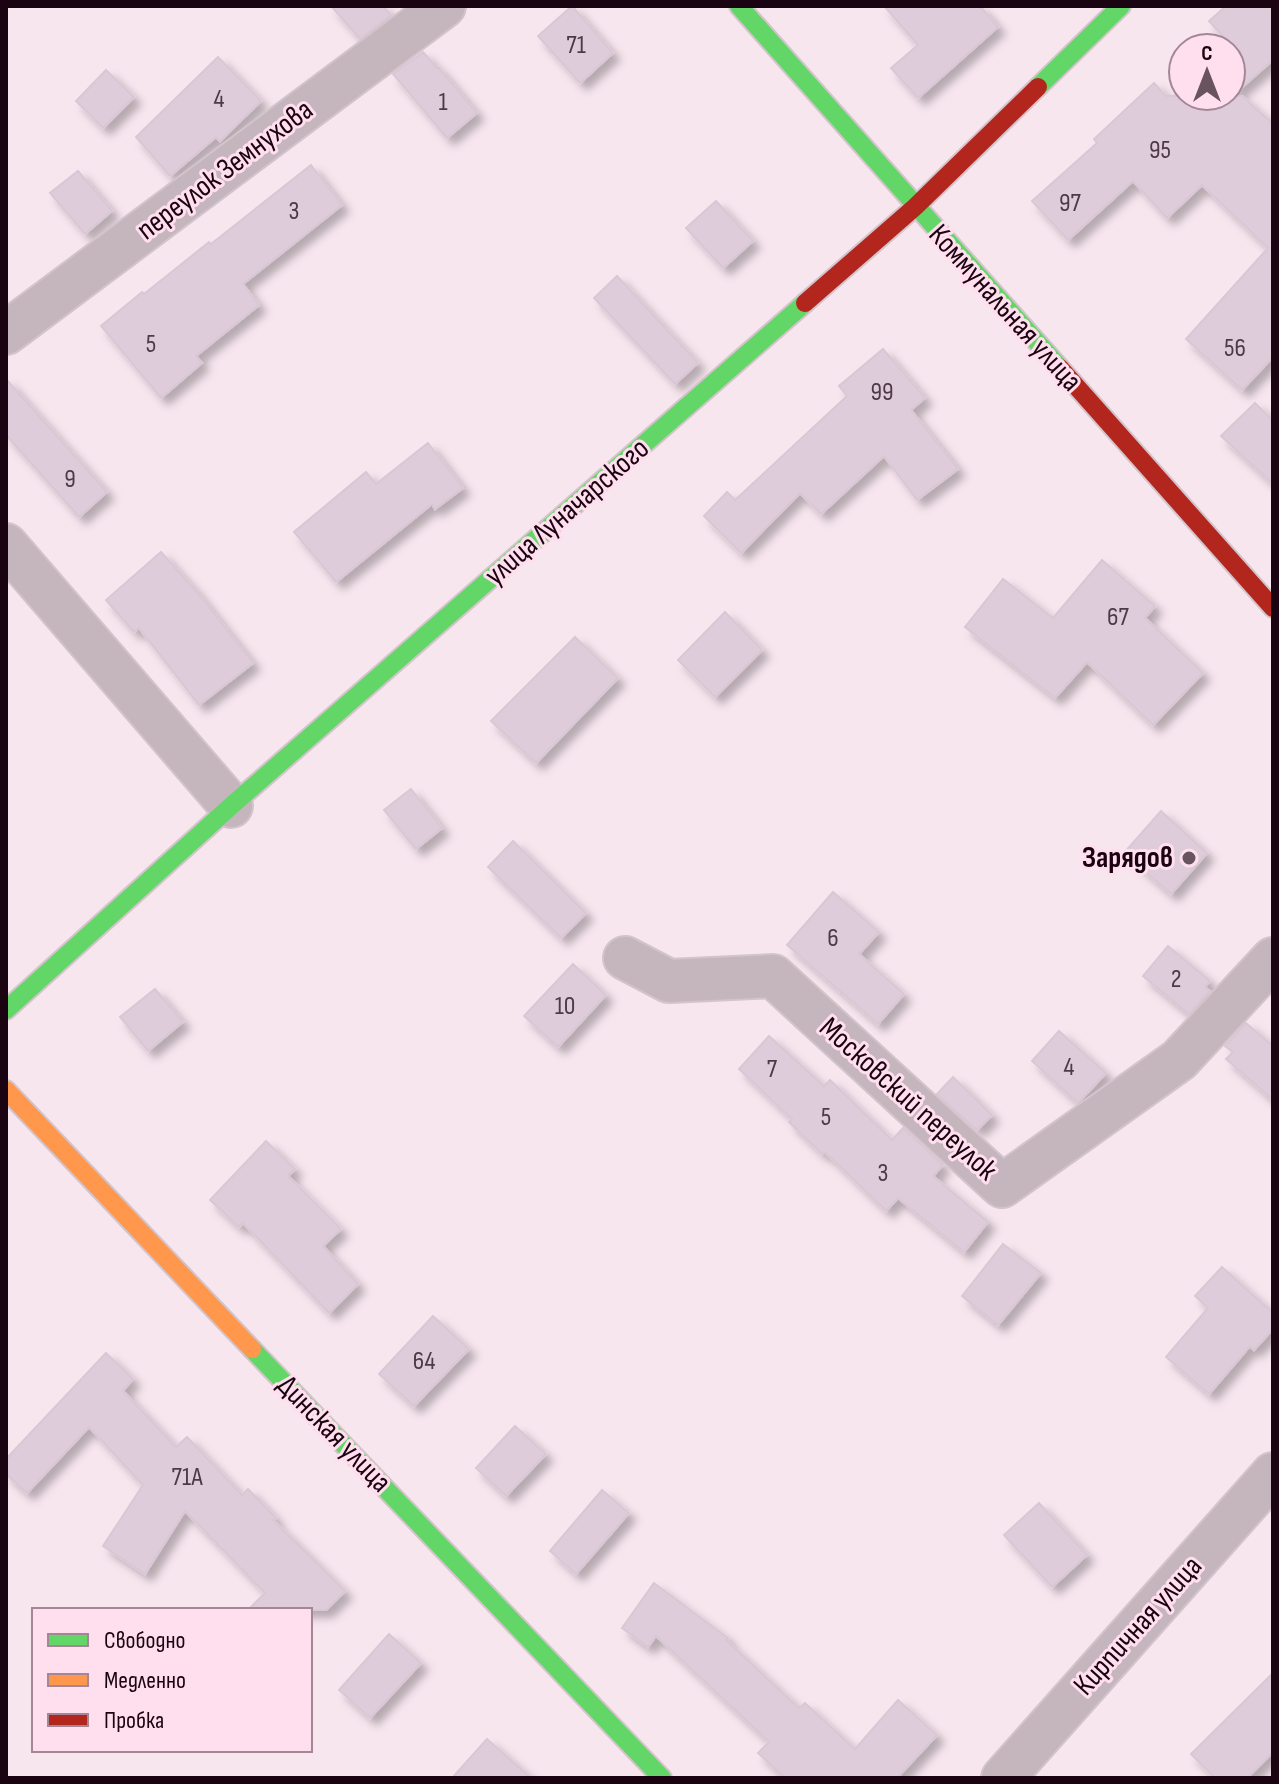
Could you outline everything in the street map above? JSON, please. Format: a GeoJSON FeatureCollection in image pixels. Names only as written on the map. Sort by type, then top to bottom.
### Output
{"type":"FeatureCollection","features":[{"type":"Feature","properties":{"kind":"street","name":"переулок Земнухова"},"geometry":{"type":"LineString","coordinates":[[6,333],[444,6]]}},
{"type":"Feature","properties":{"kind":"street","name":"Коммунальная улица"},"geometry":{"type":"LineString","coordinates":[[739,6],[1273,608]]}},
{"type":"Feature","properties":{"kind":"street","name":"улица Луначарского"},"geometry":{"type":"LineString","coordinates":[[6,1010],[231,806],[915,207],[1121,6]]}},
{"type":"Feature","properties":{"kind":"street"},"geometry":{"type":"LineString","coordinates":[[6,545],[231,806]]}},
{"type":"Feature","properties":{"kind":"street","name":"Московский переулок"},"geometry":{"type":"LineString","coordinates":[[625,958],[669,981],[773,976],[1002,1186],[1179,1060],[1273,959]]}},
{"type":"Feature","properties":{"kind":"street","name":"Динская улица"},"geometry":{"type":"LineString","coordinates":[[6,1090],[662,1778]]}},
{"type":"Feature","properties":{"kind":"street","name":"Кирпичная улица"},"geometry":{"type":"LineString","coordinates":[[1003,1778],[1273,1474]]}},
{"type":"Feature","properties":{"kind":"building"},"geometry":{"type":"Polygon","coordinates":[[[331,6],[383,6],[391,15],[360,39],[331,6]]]}},
{"type":"Feature","properties":{"kind":"building"},"geometry":{"type":"Polygon","coordinates":[[[572,6],[613,53],[580,83],[538,36],[572,6]]]}},
{"type":"Feature","properties":{"kind":"building"},"geometry":{"type":"Polygon","coordinates":[[[884,6],[980,6],[998,27],[918,98],[891,68],[918,45],[884,6]]]}},
{"type":"Feature","properties":{"kind":"building"},"geometry":{"type":"Polygon","coordinates":[[[1226,6],[1273,6],[1273,60],[1247,83],[1247,32],[1219,32],[1209,21],[1226,6]]]}},
{"type":"Feature","properties":{"kind":"building"},"geometry":{"type":"Polygon","coordinates":[[[423,52],[477,113],[447,138],[393,74],[423,52]]]}},
{"type":"Feature","properties":{"kind":"building"},"geometry":{"type":"Polygon","coordinates":[[[218,57],[261,101],[220,141],[216,137],[170,176],[136,137],[218,57]]]}},
{"type":"Feature","properties":{"kind":"building"},"geometry":{"type":"Polygon","coordinates":[[[106,70],[134,97],[103,128],[76,101],[106,70]]]}},
{"type":"Feature","properties":{"kind":"building"},"geometry":{"type":"Polygon","coordinates":[[[1154,83],[1166,96],[1167,112],[1247,112],[1247,101],[1273,124],[1273,357],[1242,390],[1186,339],[1268,248],[1202,185],[1167,218],[1133,181],[1068,240],[1032,201],[1097,143],[1094,139],[1154,83]]]}},
{"type":"Feature","properties":{"kind":"building"},"geometry":{"type":"Polygon","coordinates":[[[311,165],[342,205],[243,284],[259,305],[196,356],[202,363],[161,398],[101,326],[311,165]]]}},
{"type":"Feature","properties":{"kind":"building"},"geometry":{"type":"Polygon","coordinates":[[[78,171],[112,211],[85,234],[50,193],[78,171]]]}},
{"type":"Feature","properties":{"kind":"building"},"geometry":{"type":"Polygon","coordinates":[[[716,201],[753,241],[723,268],[686,228],[716,201]]]}},
{"type":"Feature","properties":{"kind":"building"},"geometry":{"type":"Polygon","coordinates":[[[617,276],[698,363],[675,384],[594,298],[617,276]]]}},
{"type":"Feature","properties":{"kind":"building"},"geometry":{"type":"Polygon","coordinates":[[[883,349],[925,398],[911,410],[958,469],[917,500],[884,456],[821,514],[800,493],[741,553],[704,516],[727,492],[735,500],[847,396],[839,386],[883,349]]]}},
{"type":"Feature","properties":{"kind":"building"},"geometry":{"type":"Polygon","coordinates":[[[6,379],[107,492],[79,517],[6,435],[6,379]]]}},
{"type":"Feature","properties":{"kind":"building"},"geometry":{"type":"Polygon","coordinates":[[[1255,403],[1273,421],[1273,484],[1221,436],[1255,403]]]}},
{"type":"Feature","properties":{"kind":"building"},"geometry":{"type":"Polygon","coordinates":[[[428,443],[463,488],[435,509],[432,504],[336,582],[294,532],[366,472],[376,484],[428,443]]]}},
{"type":"Feature","properties":{"kind":"building"},"geometry":{"type":"Polygon","coordinates":[[[161,552],[253,663],[199,705],[139,628],[134,632],[106,600],[161,552]]]}},
{"type":"Feature","properties":{"kind":"building"},"geometry":{"type":"Polygon","coordinates":[[[1102,560],[1155,606],[1145,618],[1203,673],[1153,725],[1087,662],[1055,698],[965,627],[1003,579],[1053,618],[1102,560]]]}},
{"type":"Feature","properties":{"kind":"building"},"geometry":{"type":"Polygon","coordinates":[[[725,612],[762,650],[715,697],[678,660],[725,612]]]}},
{"type":"Feature","properties":{"kind":"building"},"geometry":{"type":"Polygon","coordinates":[[[575,637],[618,678],[536,763],[491,721],[575,637]]]}},
{"type":"Feature","properties":{"kind":"building"},"geometry":{"type":"Polygon","coordinates":[[[411,789],[442,828],[416,849],[384,810],[411,789]]]}},
{"type":"Feature","properties":{"kind":"building"},"geometry":{"type":"Polygon","coordinates":[[[1161,811],[1207,853],[1171,894],[1124,853],[1161,811]]]}},
{"type":"Feature","properties":{"kind":"building"},"geometry":{"type":"Polygon","coordinates":[[[513,841],[586,913],[561,938],[488,867],[513,841]]]}},
{"type":"Feature","properties":{"kind":"building"},"geometry":{"type":"Polygon","coordinates":[[[833,892],[879,932],[859,954],[904,994],[878,1024],[787,945],[833,892]]]}},
{"type":"Feature","properties":{"kind":"building"},"geometry":{"type":"Polygon","coordinates":[[[1168,946],[1210,981],[1205,987],[1210,991],[1189,1014],[1143,976],[1168,946]]]}},
{"type":"Feature","properties":{"kind":"building"},"geometry":{"type":"Polygon","coordinates":[[[573,964],[606,995],[558,1047],[524,1016],[573,964]]]}},
{"type":"Feature","properties":{"kind":"building"},"geometry":{"type":"Polygon","coordinates":[[[155,989],[183,1022],[148,1051],[120,1017],[155,989]]]}},
{"type":"Feature","properties":{"kind":"building"},"geometry":{"type":"Polygon","coordinates":[[[1246,1023],[1273,1046],[1273,1100],[1226,1059],[1233,1052],[1225,1046],[1246,1023]]]}},
{"type":"Feature","properties":{"kind":"building"},"geometry":{"type":"Polygon","coordinates":[[[1059,1031],[1106,1073],[1078,1103],[1032,1061],[1059,1031]]]}},
{"type":"Feature","properties":{"kind":"building"},"geometry":{"type":"Polygon","coordinates":[[[769,1036],[824,1086],[830,1080],[892,1140],[903,1128],[943,1165],[933,1176],[988,1222],[964,1252],[898,1198],[886,1211],[825,1152],[822,1154],[789,1122],[792,1119],[739,1069],[769,1036]]]}},
{"type":"Feature","properties":{"kind":"building"},"geometry":{"type":"Polygon","coordinates":[[[953,1077],[992,1115],[977,1130],[937,1094],[953,1077]]]}},
{"type":"Feature","properties":{"kind":"building"},"geometry":{"type":"Polygon","coordinates":[[[266,1141],[295,1169],[288,1176],[341,1229],[323,1246],[358,1284],[329,1313],[243,1223],[239,1227],[210,1200],[266,1141]]]}},
{"type":"Feature","properties":{"kind":"building"},"geometry":{"type":"Polygon","coordinates":[[[1003,1244],[1041,1273],[998,1325],[962,1296],[1003,1244]]]}},
{"type":"Feature","properties":{"kind":"building"},"geometry":{"type":"Polygon","coordinates":[[[1222,1267],[1273,1313],[1273,1329],[1254,1350],[1250,1346],[1209,1394],[1166,1357],[1208,1308],[1195,1296],[1222,1267]]]}},
{"type":"Feature","properties":{"kind":"building"},"geometry":{"type":"Polygon","coordinates":[[[433,1316],[469,1349],[414,1406],[379,1374],[433,1316]]]}},
{"type":"Feature","properties":{"kind":"building"},"geometry":{"type":"Polygon","coordinates":[[[106,1353],[133,1379],[123,1391],[176,1447],[187,1437],[242,1495],[248,1489],[276,1518],[273,1520],[345,1591],[326,1610],[250,1608],[265,1593],[185,1511],[145,1574],[103,1546],[143,1485],[89,1427],[27,1493],[6,1474],[6,1459],[106,1353]]]}},
{"type":"Feature","properties":{"kind":"building"},"geometry":{"type":"Polygon","coordinates":[[[515,1426],[546,1454],[506,1496],[476,1468],[515,1426]]]}},
{"type":"Feature","properties":{"kind":"building"},"geometry":{"type":"Polygon","coordinates":[[[602,1490],[629,1513],[576,1574],[550,1551],[602,1490]]]}},
{"type":"Feature","properties":{"kind":"building"},"geometry":{"type":"Polygon","coordinates":[[[1039,1503],[1087,1555],[1052,1587],[1004,1535],[1039,1503]]]}},
{"type":"Feature","properties":{"kind":"building"},"geometry":{"type":"Polygon","coordinates":[[[654,1583],[728,1638],[726,1640],[799,1708],[805,1703],[855,1749],[898,1700],[937,1735],[897,1778],[785,1778],[758,1753],[769,1742],[656,1636],[648,1647],[622,1628],[654,1583]]]}},
{"type":"Feature","properties":{"kind":"building"},"geometry":{"type":"Polygon","coordinates":[[[389,1634],[421,1663],[370,1718],[339,1690],[389,1634]]]}},
{"type":"Feature","properties":{"kind":"building"},"geometry":{"type":"Polygon","coordinates":[[[1273,1673],[1273,1752],[1247,1778],[1215,1778],[1191,1754],[1273,1673]]]}},
{"type":"Feature","properties":{"kind":"building"},"geometry":{"type":"Polygon","coordinates":[[[487,1739],[531,1778],[452,1778],[487,1739]]]}},
{"type":"Feature","properties":{"kind":"traffic: fast"},"geometry":{"type":"LineString","coordinates":[[739,6],[1060,368]]}},
{"type":"Feature","properties":{"kind":"traffic: fast"},"geometry":{"type":"LineString","coordinates":[[1038,87],[1121,6]]}},
{"type":"Feature","properties":{"kind":"traffic: fast"},"geometry":{"type":"LineString","coordinates":[[6,1010],[231,806],[805,303]]}},
{"type":"Feature","properties":{"kind":"traffic: fast"},"geometry":{"type":"LineString","coordinates":[[252,1349],[662,1778]]}},
{"type":"Feature","properties":{"kind":"traffic: slow"},"geometry":{"type":"LineString","coordinates":[[6,1090],[252,1349]]}},
{"type":"Feature","properties":{"kind":"traffic: jam"},"geometry":{"type":"LineString","coordinates":[[805,303],[915,207],[1038,87]]}},
{"type":"Feature","properties":{"kind":"traffic: jam"},"geometry":{"type":"LineString","coordinates":[[1060,368],[1273,608]]}},
{"type":"Feature","properties":{"kind":"place","name":"Зарядов"},"geometry":{"type":"Point","coordinates":[1189,858]}}]}
